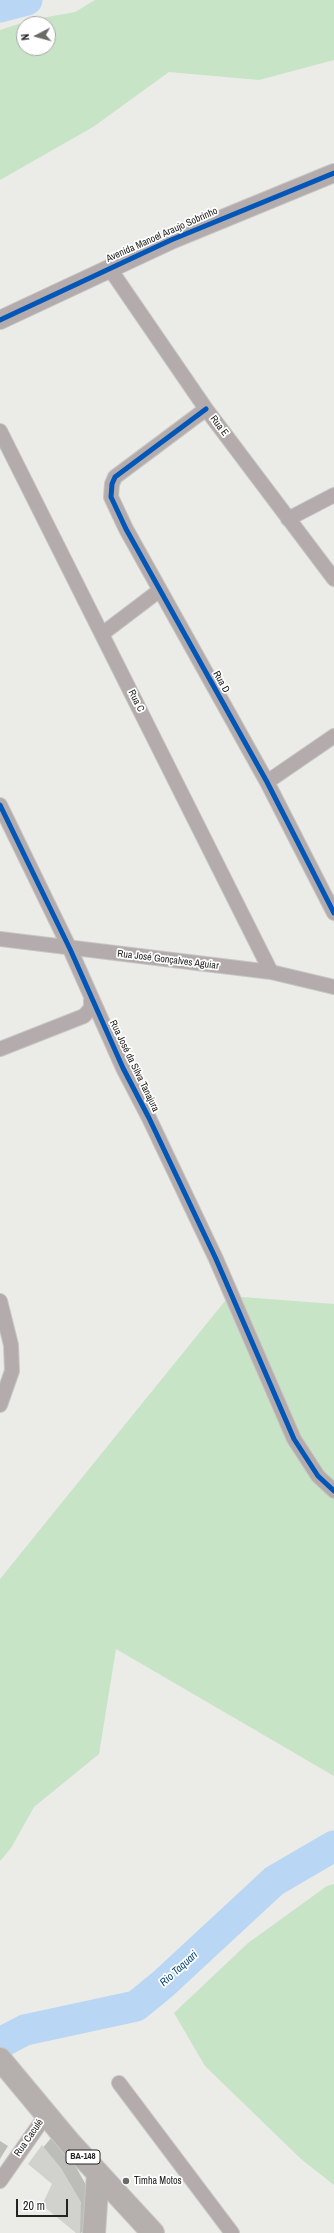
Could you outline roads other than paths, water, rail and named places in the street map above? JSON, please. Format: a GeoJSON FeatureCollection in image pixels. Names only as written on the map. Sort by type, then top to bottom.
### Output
{"type":"FeatureCollection","features":[{"type":"Feature","properties":{"kind":"main road","name":"BA-148"},"geometry":{"type":"LineString","coordinates":[[0,2059],[46,2115],[150,2232]]}},
{"type":"Feature","properties":{"kind":"main road"},"geometry":{"type":"LineString","coordinates":[[94,2233],[98,2173]]}},
{"type":"Feature","properties":{"kind":"street","name":"Avenida Manoel Araujo Sobrinho"},"geometry":{"type":"LineString","coordinates":[[0,320],[171,240],[334,173]]}},
{"type":"Feature","properties":{"kind":"street","name":"Rua E"},"geometry":{"type":"LineString","coordinates":[[110,269],[206,409],[334,579]]}},
{"type":"Feature","properties":{"kind":"street","name":"Rua D"},"geometry":{"type":"LineString","coordinates":[[206,409],[131,464],[115,478],[112,484],[111,497],[126,529],[267,782],[334,913]]}},
{"type":"Feature","properties":{"kind":"street","name":"Rua C"},"geometry":{"type":"LineString","coordinates":[[0,431],[271,972]]}},
{"type":"Feature","properties":{"kind":"street"},"geometry":{"type":"LineString","coordinates":[[288,519],[334,495]]}},
{"type":"Feature","properties":{"kind":"street"},"geometry":{"type":"LineString","coordinates":[[102,634],[160,590]]}},
{"type":"Feature","properties":{"kind":"street"},"geometry":{"type":"LineString","coordinates":[[267,782],[334,736]]}},
{"type":"Feature","properties":{"kind":"street","name":"Rua José da Silva Tanajura"},"geometry":{"type":"LineString","coordinates":[[0,805],[70,949],[91,1000],[184,1191],[250,1336],[294,1439],[318,1476],[334,1491]]}},
{"type":"Feature","properties":{"kind":"street","name":"Rua José Gonçalves Aguiar"},"geometry":{"type":"LineString","coordinates":[[0,939],[70,949],[271,972],[334,987]]}},
{"type":"Feature","properties":{"kind":"street"},"geometry":{"type":"LineString","coordinates":[[0,1049],[84,1016],[91,1008],[91,1000]]}},
{"type":"Feature","properties":{"kind":"street"},"geometry":{"type":"LineString","coordinates":[[0,1301],[12,1345],[12,1371],[1,1403]]}},
{"type":"Feature","properties":{"kind":"street"},"geometry":{"type":"LineString","coordinates":[[120,2083],[232,2233]]}},
{"type":"Feature","properties":{"kind":"street","name":"Rua Caculé"},"geometry":{"type":"LineString","coordinates":[[0,2181],[46,2115]]}},
{"type":"Feature","properties":{"kind":"waterway"},"geometry":{"type":"LineString","coordinates":[[0,7],[27,0]]}},
{"type":"Feature","properties":{"kind":"waterway","name":"Rio Taquari"},"geometry":{"type":"LineString","coordinates":[[0,2043],[25,2030],[136,2006],[163,1984],[274,1881],[334,1846]]}},
{"type":"Feature","properties":{"kind":"place","name":"Timha Motos"},"geometry":{"type":"Point","coordinates":[126,2181]}}]}
